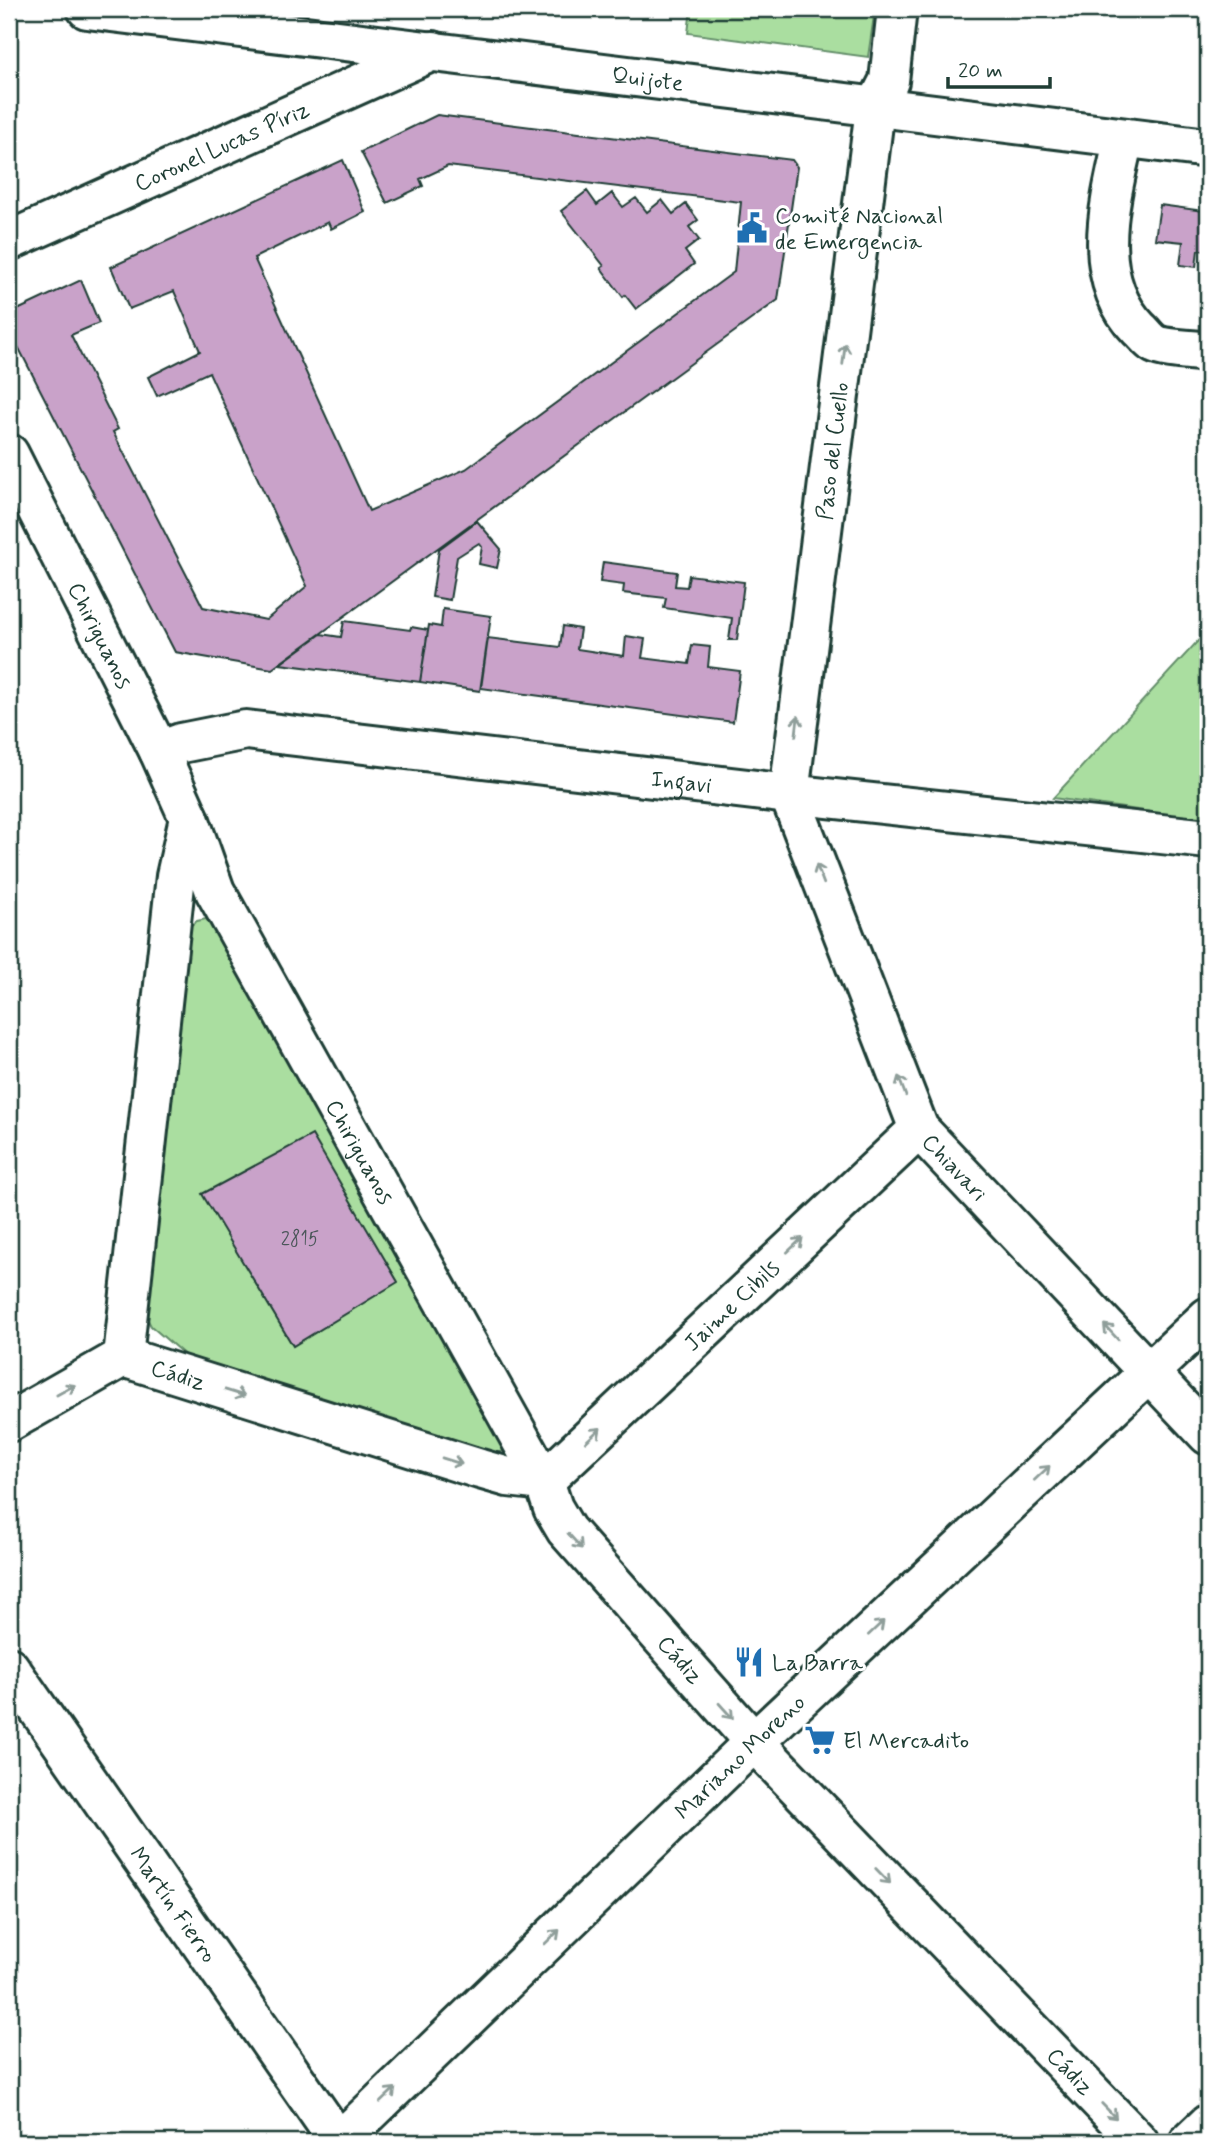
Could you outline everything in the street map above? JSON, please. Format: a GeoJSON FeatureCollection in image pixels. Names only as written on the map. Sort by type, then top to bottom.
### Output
{"type":"FeatureCollection","features":[{"type":"Feature","properties":{"kind":"street","name":"Quijote"},"geometry":{"type":"LineString","coordinates":[[87,9],[1208,148]]}},
{"type":"Feature","properties":{"kind":"street","name":"Paso del Cuello"},"geometry":{"type":"LineString","coordinates":[[789,794],[875,108],[889,81],[897,9]]}},
{"type":"Feature","properties":{"kind":"street","name":"Coronel Lucas Píriz"},"geometry":{"type":"LineString","coordinates":[[9,241],[433,51]]}},
{"type":"Feature","properties":{"kind":"street"},"geometry":{"type":"LineString","coordinates":[[1124,138],[1110,199],[1107,233],[1107,262],[1114,290],[1127,317],[1154,344],[1208,352]]}},
{"type":"Feature","properties":{"kind":"street","name":"Chiriguanos"},"geometry":{"type":"LineString","coordinates":[[9,455],[159,751],[189,818],[215,891],[544,1481]]}},
{"type":"Feature","properties":{"kind":"street","name":"Ingavi"},"geometry":{"type":"LineString","coordinates":[[159,751],[181,743],[246,730],[789,794],[1208,839]]}},
{"type":"Feature","properties":{"kind":"street","name":"Chiavari"},"geometry":{"type":"LineString","coordinates":[[789,794],[919,1129],[1208,1435]]}},
{"type":"Feature","properties":{"kind":"street"},"geometry":{"type":"LineString","coordinates":[[9,1422],[123,1357],[176,876],[189,818]]}},
{"type":"Feature","properties":{"kind":"street","name":"Jaime Cibils"},"geometry":{"type":"LineString","coordinates":[[544,1481],[919,1129]]}},
{"type":"Feature","properties":{"kind":"street","name":"Mariano Moreno"},"geometry":{"type":"LineString","coordinates":[[339,2142],[754,1742],[1208,1317]]}},
{"type":"Feature","properties":{"kind":"street","name":"Cádiz"},"geometry":{"type":"LineString","coordinates":[[123,1357],[480,1469],[544,1481],[553,1508],[566,1530],[754,1742],[1139,2142]]}},
{"type":"Feature","properties":{"kind":"street","name":"Martín Fierro"},"geometry":{"type":"LineString","coordinates":[[9,1667],[339,2142]]}},
{"type":"Feature","properties":{"kind":"street"},"geometry":{"type":"LineString","coordinates":[[1189,2142],[1208,2124]]}},
{"type":"Feature","properties":{"kind":"green space"},"geometry":{"type":"Polygon","coordinates":[[[691,9],[875,9],[868,57],[688,33],[691,9]]]}},
{"type":"Feature","properties":{"kind":"green space"},"geometry":{"type":"Polygon","coordinates":[[[1208,630],[1208,820],[1053,798],[1208,630]]]}},
{"type":"Feature","properties":{"kind":"green space"},"geometry":{"type":"Polygon","coordinates":[[[206,919],[217,925],[506,1446],[504,1451],[491,1454],[186,1356],[151,1326],[146,1316],[190,926],[206,919]]]}},
{"type":"Feature","properties":{"kind":"building"},"geometry":{"type":"Polygon","coordinates":[[[437,115],[792,160],[797,167],[778,300],[272,669],[175,652],[9,329],[9,314],[81,280],[99,323],[71,335],[118,429],[113,432],[203,607],[266,620],[307,586],[209,372],[157,396],[148,377],[200,351],[174,291],[129,309],[111,267],[343,160],[365,212],[331,229],[328,222],[254,258],[369,511],[466,469],[734,272],[741,202],[448,166],[420,179],[423,186],[387,203],[361,152],[437,115]]]}},
{"type":"Feature","properties":{"kind":"building"},"geometry":{"type":"Polygon","coordinates":[[[587,191],[597,205],[612,193],[623,207],[636,198],[647,212],[662,200],[673,214],[686,204],[698,220],[689,227],[699,240],[685,251],[694,264],[636,309],[625,295],[623,297],[601,268],[604,266],[561,211],[587,191]]]}},
{"type":"Feature","properties":{"kind":"building"},"geometry":{"type":"Polygon","coordinates":[[[1160,205],[1204,211],[1202,217],[1208,218],[1208,251],[1198,250],[1196,267],[1180,265],[1183,242],[1155,239],[1160,205]]]}},
{"type":"Feature","properties":{"kind":"building"},"geometry":{"type":"Polygon","coordinates":[[[477,521],[501,549],[497,568],[479,564],[482,547],[479,543],[457,557],[450,600],[432,597],[439,549],[477,521]]]}},
{"type":"Feature","properties":{"kind":"building"},"geometry":{"type":"Polygon","coordinates":[[[603,562],[677,572],[675,586],[687,587],[689,575],[744,582],[737,640],[729,640],[732,618],[664,608],[666,598],[623,593],[624,585],[600,582],[603,562]]]}},
{"type":"Feature","properties":{"kind":"building"},"geometry":{"type":"Polygon","coordinates":[[[443,609],[491,616],[480,691],[420,682],[429,625],[441,627],[443,609]]]}},
{"type":"Feature","properties":{"kind":"building"},"geometry":{"type":"Polygon","coordinates":[[[344,621],[428,630],[420,682],[280,664],[321,634],[341,637],[344,621]]]}},
{"type":"Feature","properties":{"kind":"building"},"geometry":{"type":"Polygon","coordinates":[[[563,626],[580,629],[577,649],[624,656],[626,636],[645,639],[642,658],[689,664],[692,645],[710,647],[708,667],[740,671],[733,722],[481,688],[488,638],[560,647],[563,626]]]}},
{"type":"Feature","properties":{"kind":"building"},"geometry":{"type":"Polygon","coordinates":[[[312,1135],[398,1282],[293,1346],[202,1194],[312,1135]]]}},
{"type":"Feature","properties":{"kind":"place","name":"Comité Nacional de Emergencia"},"geometry":{"type":"Point","coordinates":[752,228]}},
{"type":"Feature","properties":{"kind":"place","name":"La Barra"},"geometry":{"type":"Point","coordinates":[749,1662]}},
{"type":"Feature","properties":{"kind":"place","name":"El Mercadito"},"geometry":{"type":"Point","coordinates":[820,1740]}}]}
